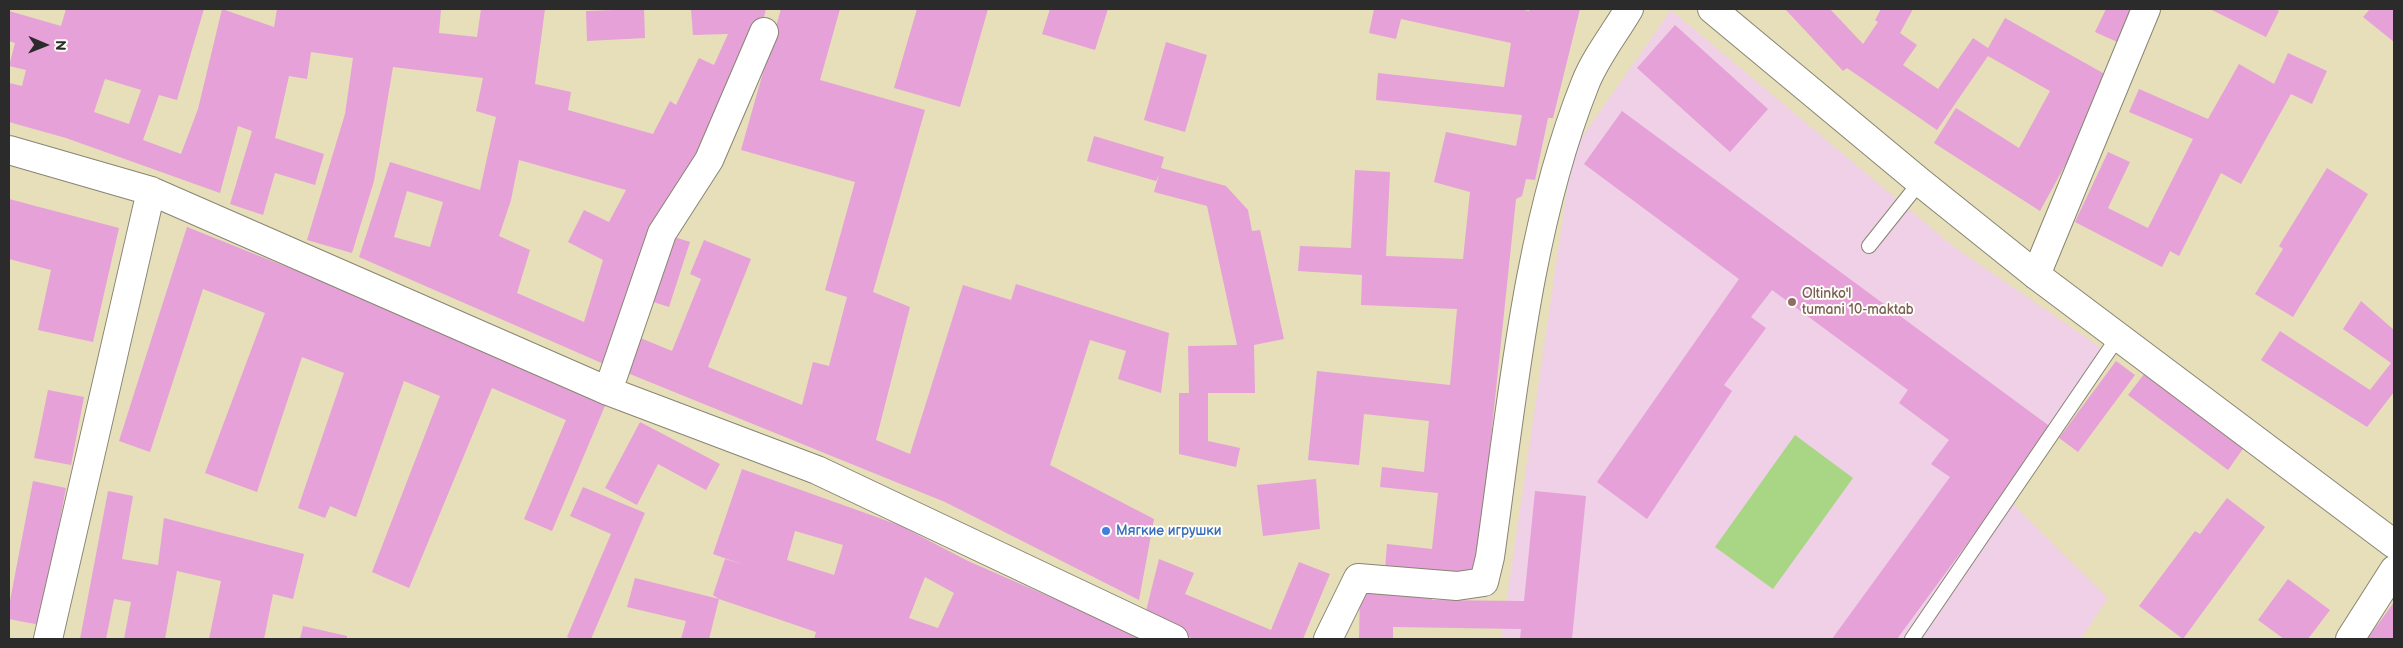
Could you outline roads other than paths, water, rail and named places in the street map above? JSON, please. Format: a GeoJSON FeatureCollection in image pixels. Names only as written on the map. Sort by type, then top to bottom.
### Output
{"type":"FeatureCollection","features":[{"type":"Feature","properties":{"kind":"street"},"geometry":{"type":"LineString","coordinates":[[1328,639],[1358,578],[1457,586],[1484,582],[1490,557],[1524,324],[1552,180],[1586,82],[1629,9]]}},
{"type":"Feature","properties":{"kind":"street"},"geometry":{"type":"LineString","coordinates":[[1712,9],[1920,182],[2036,275],[2394,544]]}},
{"type":"Feature","properties":{"kind":"street"},"geometry":{"type":"LineString","coordinates":[[2036,275],[2146,9]]}},
{"type":"Feature","properties":{"kind":"street"},"geometry":{"type":"LineString","coordinates":[[608,391],[662,233],[709,160],[764,32]]}},
{"type":"Feature","properties":{"kind":"street"},"geometry":{"type":"LineString","coordinates":[[9,150],[151,191],[608,391],[817,470],[1174,639]]}},
{"type":"Feature","properties":{"kind":"street"},"geometry":{"type":"LineString","coordinates":[[48,639],[151,191]]}},
{"type":"Feature","properties":{"kind":"street"},"geometry":{"type":"LineString","coordinates":[[2350,639],[2394,570]]}},
{"type":"Feature","properties":{"kind":"lane"},"geometry":{"type":"LineString","coordinates":[[1869,246],[1920,182]]}},
{"type":"Feature","properties":{"kind":"lane"},"geometry":{"type":"LineString","coordinates":[[1912,639],[2118,338]]}},
{"type":"Feature","properties":{"kind":"place","name":"Oltinko'l tumani 10-maktab"},"geometry":{"type":"Point","coordinates":[1792,302]}},
{"type":"Feature","properties":{"kind":"place","name":"Мягкие игрушки"},"geometry":{"type":"Point","coordinates":[1106,531]}}]}
